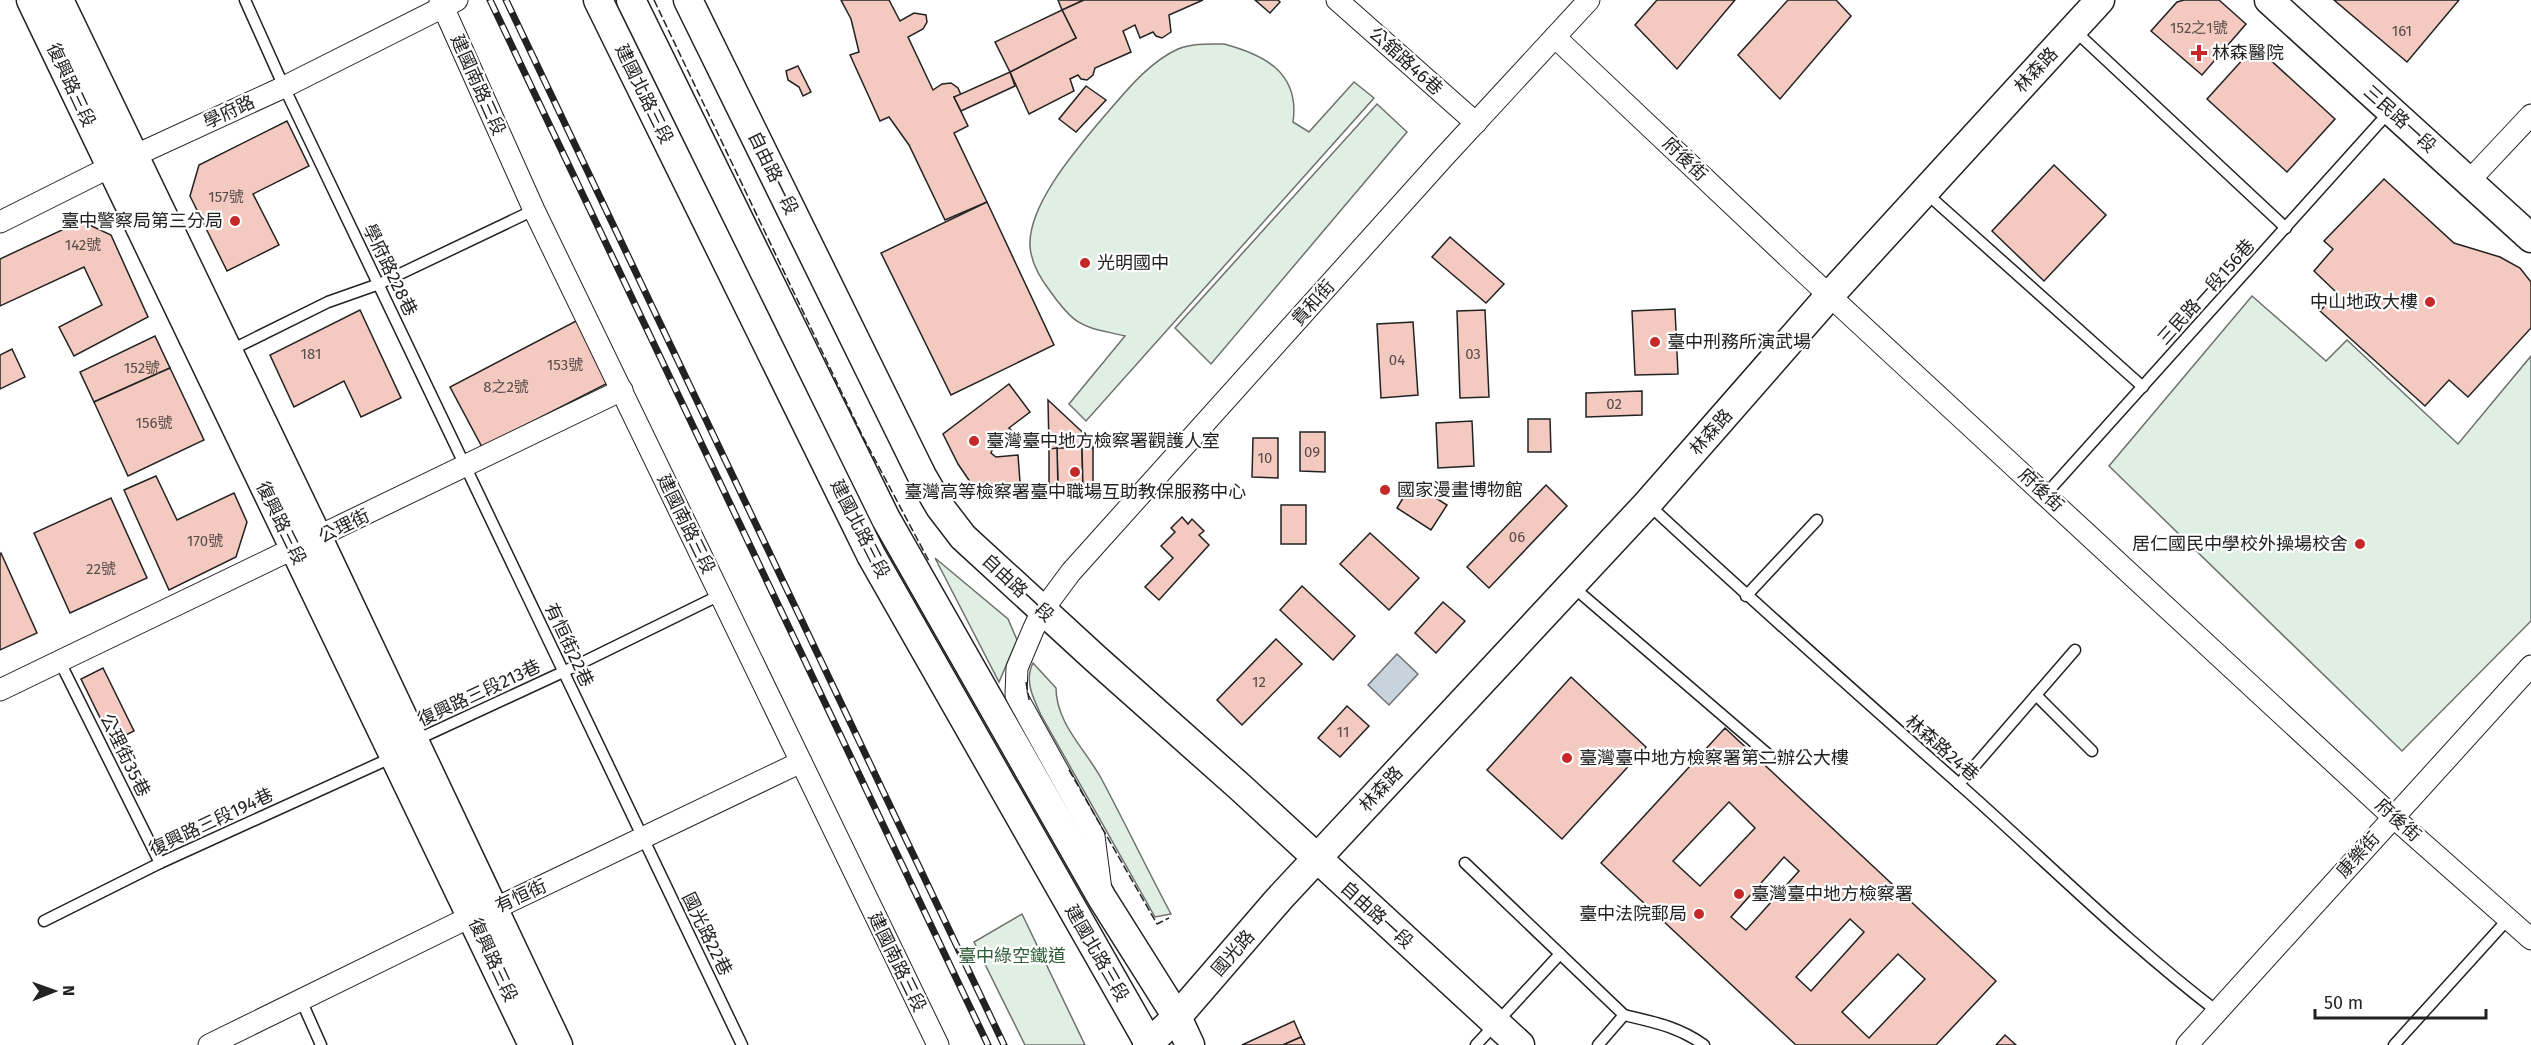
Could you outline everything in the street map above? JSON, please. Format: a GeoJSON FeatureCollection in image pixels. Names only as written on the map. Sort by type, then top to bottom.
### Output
{"type":"FeatureCollection","features":[{"type":"Feature","properties":{"kind":"street","name":"復興路三段"},"geometry":{"type":"LineString","coordinates":[[31,0],[229,351],[306,544]]}},
{"type":"Feature","properties":{"kind":"street","name":"復興路三段"},"geometry":{"type":"LineString","coordinates":[[60,0],[122,161],[483,913],[558,1045]]}},
{"type":"Feature","properties":{"kind":"street","name":"建國北路三段"},"geometry":{"type":"LineString","coordinates":[[598,0],[871,555],[1149,1044]]}},
{"type":"Feature","properties":{"kind":"street","name":"建國北路三段"},"geometry":{"type":"LineString","coordinates":[[631,0],[886,519],[1102,898],[1177,1017],[1190,1045]]}},
{"type":"Feature","properties":{"kind":"street","name":"自由路一段"},"geometry":{"type":"LineString","coordinates":[[688,0],[922,477],[940,507],[963,537],[1042,611],[1240,787],[1520,1045]]}},
{"type":"Feature","properties":{"kind":"street","name":"公舘路46巷"},"geometry":{"type":"LineString","coordinates":[[1337,0],[1476,123]]}},
{"type":"Feature","properties":{"kind":"street","name":"貴和街"},"geometry":{"type":"LineString","coordinates":[[1102,898],[1094,836],[1016,695],[1017,668],[1042,611],[1071,572],[1589,0]]}},
{"type":"Feature","properties":{"kind":"street","name":"林森路"},"geometry":{"type":"LineString","coordinates":[[1317,859],[1648,503],[1830,295],[2100,0]]}},
{"type":"Feature","properties":{"kind":"street","name":"三民路一段"},"geometry":{"type":"LineString","coordinates":[[2269,0],[2531,238]]}},
{"type":"Feature","properties":{"kind":"street","name":"學府路"},"geometry":{"type":"LineString","coordinates":[[0,222],[122,161],[284,87],[447,2]]}},
{"type":"Feature","properties":{"kind":"street","name":"建國南路三段"},"geometry":{"type":"LineString","coordinates":[[447,2],[534,210],[938,1045]]}},
{"type":"Feature","properties":{"kind":"street","name":"府後街"},"geometry":{"type":"LineString","coordinates":[[1555,37],[2393,817],[2531,939]]}},
{"type":"Feature","properties":{"kind":"street"},"geometry":{"type":"LineString","coordinates":[[2469,181],[2531,115]]}},
{"type":"Feature","properties":{"kind":"street","name":"公理街"},"geometry":{"type":"LineString","coordinates":[[0,690],[622,390]]}},
{"type":"Feature","properties":{"kind":"street","name":"康樂街"},"geometry":{"type":"LineString","coordinates":[[2187,1045],[2531,666]]}},
{"type":"Feature","properties":{"kind":"street","name":"有恒街"},"geometry":{"type":"LineString","coordinates":[[209,1045],[301,999],[801,762]]}},
{"type":"Feature","properties":{"kind":"street","name":"國光路"},"geometry":{"type":"LineString","coordinates":[[1149,1044],[1177,1017],[1317,859]]}},
{"type":"Feature","properties":{"kind":"street","name":"復興路三段"},"geometry":{"type":"LineString","coordinates":[[483,913],[533,1045]]}},
{"type":"Feature","properties":{"kind":"lane","name":"學府路228巷"},"geometry":{"type":"LineString","coordinates":[[246,0],[284,87],[467,466]]}},
{"type":"Feature","properties":{"kind":"lane"},"geometry":{"type":"LineString","coordinates":[[2074,29],[2286,228]]}},
{"type":"Feature","properties":{"kind":"lane","name":"三民路一段156巷"},"geometry":{"type":"LineString","coordinates":[[2045,495],[2390,111]]}},
{"type":"Feature","properties":{"kind":"lane"},"geometry":{"type":"LineString","coordinates":[[1924,191],[2143,387]]}},
{"type":"Feature","properties":{"kind":"lane"},"geometry":{"type":"LineString","coordinates":[[229,351],[328,302],[379,284],[534,210]]}},
{"type":"Feature","properties":{"kind":"lane","name":"有恒街22巷"},"geometry":{"type":"LineString","coordinates":[[467,466],[642,838]]}},
{"type":"Feature","properties":{"kind":"lane","name":"林森路24巷"},"geometry":{"type":"LineString","coordinates":[[1648,503],[1746,596],[1959,784],[2095,909],[2184,986],[2218,1012]]}},
{"type":"Feature","properties":{"kind":"lane"},"geometry":{"type":"LineString","coordinates":[[1746,596],[1817,520]]}},
{"type":"Feature","properties":{"kind":"lane"},"geometry":{"type":"LineString","coordinates":[[1572,586],[1770,756]]}},
{"type":"Feature","properties":{"kind":"lane","name":"復興路三段213巷"},"geometry":{"type":"LineString","coordinates":[[404,749],[720,595]]}},
{"type":"Feature","properties":{"kind":"lane"},"geometry":{"type":"LineString","coordinates":[[1959,784],[2075,650]]}},
{"type":"Feature","properties":{"kind":"lane","name":"公理街35巷"},"geometry":{"type":"LineString","coordinates":[[60,662],[160,863]]}},
{"type":"Feature","properties":{"kind":"lane"},"geometry":{"type":"LineString","coordinates":[[2036,695],[2092,751]]}},
{"type":"Feature","properties":{"kind":"lane","name":"復興路三段194巷"},"geometry":{"type":"LineString","coordinates":[[44,921],[160,863],[404,749]]}},
{"type":"Feature","properties":{"kind":"lane","name":"國光路22巷"},"geometry":{"type":"LineString","coordinates":[[642,838],[742,1045]]}},
{"type":"Feature","properties":{"kind":"lane"},"geometry":{"type":"LineString","coordinates":[[1465,863],[1624,1015],[1666,1024],[1687,1033],[1704,1045]]}},
{"type":"Feature","properties":{"kind":"lane"},"geometry":{"type":"LineString","coordinates":[[2394,1045],[2509,918]]}},
{"type":"Feature","properties":{"kind":"lane"},"geometry":{"type":"LineString","coordinates":[[1476,1045],[1560,954]]}},
{"type":"Feature","properties":{"kind":"lane"},"geometry":{"type":"LineString","coordinates":[[301,999],[321,1045]]}},
{"type":"Feature","properties":{"kind":"lane"},"geometry":{"type":"LineString","coordinates":[[1598,1045],[1624,1015]]}},
{"type":"Feature","properties":{"kind":"green space"},"geometry":{"type":"Polygon","coordinates":[[[1201,44],[1224,44],[1253,54],[1276,69],[1285,79],[1291,91],[1294,105],[1293,122],[1309,132],[1354,82],[1374,98],[1086,421],[1069,404],[1125,336],[1082,324],[1067,313],[1046,286],[1032,258],[1030,246],[1031,230],[1037,213],[1067,162],[1136,80],[1156,62],[1178,49],[1201,44]]]}},
{"type":"Feature","properties":{"kind":"green space"},"geometry":{"type":"Polygon","coordinates":[[[1377,104],[1407,132],[1211,364],[1175,328],[1377,104]]]}},
{"type":"Feature","properties":{"kind":"green space","name":"居仁國民中學校外操場校舍"},"geometry":{"type":"Polygon","coordinates":[[[2252,296],[2326,361],[2347,340],[2458,444],[2531,356],[2531,621],[2402,751],[2109,466],[2252,296]]]}},
{"type":"Feature","properties":{"kind":"green space"},"geometry":{"type":"Polygon","coordinates":[[[935,558],[1008,619],[1017,640],[999,682],[935,558]]]}},
{"type":"Feature","properties":{"kind":"green space"},"geometry":{"type":"Polygon","coordinates":[[[1033,663],[1056,688],[1057,701],[1066,724],[1101,778],[1171,914],[1155,917],[1041,715],[1029,682],[1033,663]]]}},
{"type":"Feature","properties":{"kind":"green space","name":"臺中綠空鐵道"},"geometry":{"type":"Polygon","coordinates":[[[1022,914],[1085,1045],[1025,1045],[974,942],[1022,914]]]}},
{"type":"Feature","properties":{"kind":"shaded area"},"geometry":{"type":"Polygon","coordinates":[[[1397,654],[1418,674],[1389,705],[1368,685],[1397,654]]]}},
{"type":"Feature","properties":{"kind":"building"},"geometry":{"type":"Polygon","coordinates":[[[841,0],[889,0],[900,21],[914,13],[926,15],[927,22],[923,29],[908,37],[933,90],[942,84],[951,83],[958,88],[961,95],[954,97],[968,126],[954,133],[987,202],[945,220],[909,145],[889,117],[880,121],[850,55],[859,52],[851,19],[841,0]]]}},
{"type":"Feature","properties":{"kind":"building"},"geometry":{"type":"Polygon","coordinates":[[[1058,0],[1084,0],[1062,10],[1058,0]]]}},
{"type":"Feature","properties":{"kind":"building"},"geometry":{"type":"Polygon","coordinates":[[[1084,0],[1203,0],[1169,15],[1171,32],[1162,38],[1153,32],[1140,38],[1135,25],[1123,31],[1131,52],[1095,68],[1093,75],[1087,80],[1081,79],[1078,75],[1070,79],[1074,91],[1029,114],[1010,72],[1076,38],[1062,10],[1084,0]]]}},
{"type":"Feature","properties":{"kind":"building"},"geometry":{"type":"Polygon","coordinates":[[[1255,0],[1278,0],[1280,2],[1270,13],[1255,0]]]}},
{"type":"Feature","properties":{"kind":"building"},"geometry":{"type":"Polygon","coordinates":[[[1657,0],[1735,0],[1677,69],[1635,25],[1657,0]]]}},
{"type":"Feature","properties":{"kind":"building"},"geometry":{"type":"Polygon","coordinates":[[[1788,0],[1836,0],[1851,16],[1780,99],[1738,55],[1788,0]]]}},
{"type":"Feature","properties":{"kind":"building","name":"林森醫院"},"geometry":{"type":"Polygon","coordinates":[[[2219,0],[2246,24],[2202,75],[2151,31],[2177,2],[2219,0]]]}},
{"type":"Feature","properties":{"kind":"building"},"geometry":{"type":"Polygon","coordinates":[[[2334,0],[2459,0],[2407,62],[2334,0]]]}},
{"type":"Feature","properties":{"kind":"building"},"geometry":{"type":"Polygon","coordinates":[[[1062,10],[1076,38],[1010,72],[995,42],[1062,10]]]}},
{"type":"Feature","properties":{"kind":"building"},"geometry":{"type":"Polygon","coordinates":[[[2255,46],[2335,119],[2287,172],[2207,99],[2255,46]]]}},
{"type":"Feature","properties":{"kind":"building"},"geometry":{"type":"Polygon","coordinates":[[[798,66],[811,92],[803,96],[799,87],[788,80],[786,71],[798,66]]]}},
{"type":"Feature","properties":{"kind":"building"},"geometry":{"type":"Polygon","coordinates":[[[1010,72],[1015,86],[961,111],[954,97],[1010,72]]]}},
{"type":"Feature","properties":{"kind":"building"},"geometry":{"type":"Polygon","coordinates":[[[1086,86],[1106,100],[1076,132],[1059,119],[1086,86]]]}},
{"type":"Feature","properties":{"kind":"building","name":"臺中警察局第三分局"},"geometry":{"type":"Polygon","coordinates":[[[287,121],[309,166],[253,194],[279,245],[227,271],[190,196],[199,165],[287,121]]]}},
{"type":"Feature","properties":{"kind":"building"},"geometry":{"type":"Polygon","coordinates":[[[2054,165],[2106,215],[2044,281],[1992,231],[2054,165]]]}},
{"type":"Feature","properties":{"kind":"building","name":"中山地政大樓"},"geometry":{"type":"Polygon","coordinates":[[[2384,179],[2454,243],[2500,257],[2520,268],[2531,282],[2531,328],[2468,397],[2449,380],[2425,406],[2320,311],[2337,293],[2314,271],[2333,249],[2324,241],[2384,179]]]}},
{"type":"Feature","properties":{"kind":"building"},"geometry":{"type":"Polygon","coordinates":[[[987,202],[1054,345],[951,395],[881,253],[987,202]]]}},
{"type":"Feature","properties":{"kind":"building"},"geometry":{"type":"Polygon","coordinates":[[[81,221],[111,235],[148,317],[74,356],[59,327],[102,305],[84,267],[0,306],[0,259],[81,221]]]}},
{"type":"Feature","properties":{"kind":"building"},"geometry":{"type":"Polygon","coordinates":[[[1450,237],[1504,284],[1486,303],[1432,257],[1450,237]]]}},
{"type":"Feature","properties":{"kind":"building","name":"臺中刑務所演武場"},"geometry":{"type":"Polygon","coordinates":[[[1675,309],[1678,374],[1635,375],[1632,311],[1675,309]]]}},
{"type":"Feature","properties":{"kind":"building"},"geometry":{"type":"Polygon","coordinates":[[[360,310],[401,398],[361,417],[344,381],[294,407],[270,355],[360,310]]]}},
{"type":"Feature","properties":{"kind":"building"},"geometry":{"type":"Polygon","coordinates":[[[1485,310],[1489,397],[1460,398],[1457,311],[1485,310]]]}},
{"type":"Feature","properties":{"kind":"building"},"geometry":{"type":"Polygon","coordinates":[[[578,320],[608,383],[482,447],[450,387],[578,320]]]}},
{"type":"Feature","properties":{"kind":"building"},"geometry":{"type":"Polygon","coordinates":[[[1413,322],[1418,395],[1381,398],[1377,324],[1413,322]]]}},
{"type":"Feature","properties":{"kind":"building"},"geometry":{"type":"Polygon","coordinates":[[[155,336],[170,368],[94,402],[80,372],[155,336]]]}},
{"type":"Feature","properties":{"kind":"building"},"geometry":{"type":"Polygon","coordinates":[[[12,349],[25,377],[0,389],[0,355],[12,349]]]}},
{"type":"Feature","properties":{"kind":"building"},"geometry":{"type":"Polygon","coordinates":[[[170,368],[204,440],[128,476],[94,402],[170,368]]]}},
{"type":"Feature","properties":{"kind":"building","name":"臺灣臺中地方檢察署觀護人室"},"geometry":{"type":"Polygon","coordinates":[[[1009,384],[1030,412],[1009,428],[1013,432],[993,448],[991,453],[996,457],[1018,455],[1020,482],[1017,487],[975,489],[958,464],[943,434],[1009,384]]]}},
{"type":"Feature","properties":{"kind":"building"},"geometry":{"type":"Polygon","coordinates":[[[1642,391],[1642,415],[1586,417],[1586,393],[1642,391]]]}},
{"type":"Feature","properties":{"kind":"building"},"geometry":{"type":"Polygon","coordinates":[[[1048,400],[1093,442],[1093,448],[1049,449],[1048,400]]]}},
{"type":"Feature","properties":{"kind":"building"},"geometry":{"type":"Polygon","coordinates":[[[1528,419],[1550,419],[1551,452],[1528,452],[1528,419]]]}},
{"type":"Feature","properties":{"kind":"building"},"geometry":{"type":"Polygon","coordinates":[[[1472,421],[1474,466],[1438,468],[1436,423],[1472,421]]]}},
{"type":"Feature","properties":{"kind":"building"},"geometry":{"type":"Polygon","coordinates":[[[1300,432],[1325,432],[1325,472],[1300,471],[1300,432]]]}},
{"type":"Feature","properties":{"kind":"building"},"geometry":{"type":"Polygon","coordinates":[[[1253,438],[1278,438],[1278,478],[1252,477],[1253,438]]]}},
{"type":"Feature","properties":{"kind":"building"},"geometry":{"type":"Polygon","coordinates":[[[1057,448],[1082,448],[1083,489],[1058,489],[1057,448]]]}},
{"type":"Feature","properties":{"kind":"building"},"geometry":{"type":"Polygon","coordinates":[[[1057,448],[1058,489],[1049,490],[1049,449],[1057,448]]]}},
{"type":"Feature","properties":{"kind":"building"},"geometry":{"type":"Polygon","coordinates":[[[1082,448],[1093,448],[1093,488],[1083,489],[1082,448]]]}},
{"type":"Feature","properties":{"kind":"building"},"geometry":{"type":"Polygon","coordinates":[[[156,476],[177,520],[234,493],[247,522],[236,557],[169,590],[124,490],[156,476]]]}},
{"type":"Feature","properties":{"kind":"building"},"geometry":{"type":"Polygon","coordinates":[[[1412,483],[1447,505],[1431,530],[1397,508],[1412,483]]]}},
{"type":"Feature","properties":{"kind":"building"},"geometry":{"type":"Polygon","coordinates":[[[1546,485],[1567,506],[1489,588],[1467,567],[1546,485]]]}},
{"type":"Feature","properties":{"kind":"building"},"geometry":{"type":"Polygon","coordinates":[[[111,498],[147,578],[70,613],[34,533],[111,498]]]}},
{"type":"Feature","properties":{"kind":"building"},"geometry":{"type":"Polygon","coordinates":[[[1281,505],[1306,505],[1306,544],[1281,544],[1281,505]]]}},
{"type":"Feature","properties":{"kind":"building"},"geometry":{"type":"Polygon","coordinates":[[[1182,517],[1188,524],[1192,519],[1204,531],[1199,535],[1209,545],[1159,600],[1145,587],[1173,558],[1161,546],[1175,532],[1171,528],[1182,517]]]}},
{"type":"Feature","properties":{"kind":"building"},"geometry":{"type":"Polygon","coordinates":[[[1370,533],[1419,578],[1389,610],[1340,564],[1370,533]]]}},
{"type":"Feature","properties":{"kind":"building"},"geometry":{"type":"Polygon","coordinates":[[[0,554],[37,633],[0,650],[0,554]]]}},
{"type":"Feature","properties":{"kind":"building"},"geometry":{"type":"Polygon","coordinates":[[[1302,586],[1355,636],[1333,660],[1280,610],[1302,586]]]}},
{"type":"Feature","properties":{"kind":"building"},"geometry":{"type":"Polygon","coordinates":[[[1443,602],[1465,621],[1436,653],[1415,633],[1443,602]]]}},
{"type":"Feature","properties":{"kind":"building"},"geometry":{"type":"Polygon","coordinates":[[[1276,639],[1302,664],[1242,725],[1217,700],[1276,639]]]}},
{"type":"Feature","properties":{"kind":"building"},"geometry":{"type":"Polygon","coordinates":[[[103,668],[134,731],[112,742],[81,679],[103,668]]]}},
{"type":"Feature","properties":{"kind":"building","name":"臺灣臺中地方檢察署第二辦公大樓"},"geometry":{"type":"Polygon","coordinates":[[[1571,677],[1646,747],[1562,839],[1487,770],[1571,677]]]}},
{"type":"Feature","properties":{"kind":"building"},"geometry":{"type":"Polygon","coordinates":[[[1347,706],[1369,726],[1340,757],[1318,738],[1347,706]]]}},
{"type":"Feature","properties":{"kind":"building"},"geometry":{"type":"Polygon","coordinates":[[[1725,728],[1996,981],[1936,1045],[1796,1045],[1601,863],[1725,728]],[[1729,802],[1673,861],[1700,886],[1755,828],[1729,802]],[[1784,857],[1731,917],[1746,930],[1799,871],[1784,857]],[[1850,919],[1796,977],[1811,991],[1864,932],[1850,919]],[[1898,954],[1842,1012],[1869,1038],[1925,979],[1898,954]]]}},
{"type":"Feature","properties":{"kind":"building"},"geometry":{"type":"Polygon","coordinates":[[[1294,1021],[1301,1037],[1283,1045],[1242,1045],[1294,1021]]]}},
{"type":"Feature","properties":{"kind":"building"},"geometry":{"type":"Polygon","coordinates":[[[2005,1035],[2016,1045],[1996,1045],[2005,1035]]]}},
{"type":"Feature","properties":{"kind":"building"},"geometry":{"type":"Polygon","coordinates":[[[1301,1037],[1305,1045],[1283,1045],[1301,1037]]]}},
{"type":"Feature","properties":{"kind":"railway"},"geometry":{"type":"LineString","coordinates":[[490,0],[988,1045]]}},
{"type":"Feature","properties":{"kind":"railway"},"geometry":{"type":"LineString","coordinates":[[506,0],[1004,1045]]}},
{"type":"Feature","properties":{"kind":"fence"},"geometry":{"type":"LineString","coordinates":[[654,0],[863,437],[930,563]]}},
{"type":"Feature","properties":{"kind":"fence"},"geometry":{"type":"LineString","coordinates":[[1026,682],[1029,700]]}},
{"type":"Feature","properties":{"kind":"fence"},"geometry":{"type":"LineString","coordinates":[[1069,770],[1157,924],[1169,918]]}},
{"type":"Feature","properties":{"kind":"place","name":"林森醫院"},"geometry":{"type":"Point","coordinates":[2199,53]}},
{"type":"Feature","properties":{"kind":"place","name":"臺中警察局第三分局"},"geometry":{"type":"Point","coordinates":[235,221]}},
{"type":"Feature","properties":{"kind":"place","name":"光明國中"},"geometry":{"type":"Point","coordinates":[1085,263]}},
{"type":"Feature","properties":{"kind":"place","name":"中山地政大樓"},"geometry":{"type":"Point","coordinates":[2430,302]}},
{"type":"Feature","properties":{"kind":"place","name":"臺中刑務所演武場"},"geometry":{"type":"Point","coordinates":[1655,342]}},
{"type":"Feature","properties":{"kind":"place","name":"臺灣臺中地方檢察署觀護人室"},"geometry":{"type":"Point","coordinates":[974,441]}},
{"type":"Feature","properties":{"kind":"place","name":"臺灣高等檢察署臺中職場互助教保服務中心"},"geometry":{"type":"Point","coordinates":[1075,472]}},
{"type":"Feature","properties":{"kind":"place","name":"國家漫畫博物館"},"geometry":{"type":"Point","coordinates":[1385,490]}},
{"type":"Feature","properties":{"kind":"place","name":"居仁國民中學校外操場校舍"},"geometry":{"type":"Point","coordinates":[2360,544]}},
{"type":"Feature","properties":{"kind":"place","name":"臺灣臺中地方檢察署第二辦公大樓"},"geometry":{"type":"Point","coordinates":[1567,758]}},
{"type":"Feature","properties":{"kind":"place","name":"臺灣臺中地方檢察署"},"geometry":{"type":"Point","coordinates":[1739,894]}},
{"type":"Feature","properties":{"kind":"place","name":"臺中法院郵局"},"geometry":{"type":"Point","coordinates":[1699,914]}}]}
